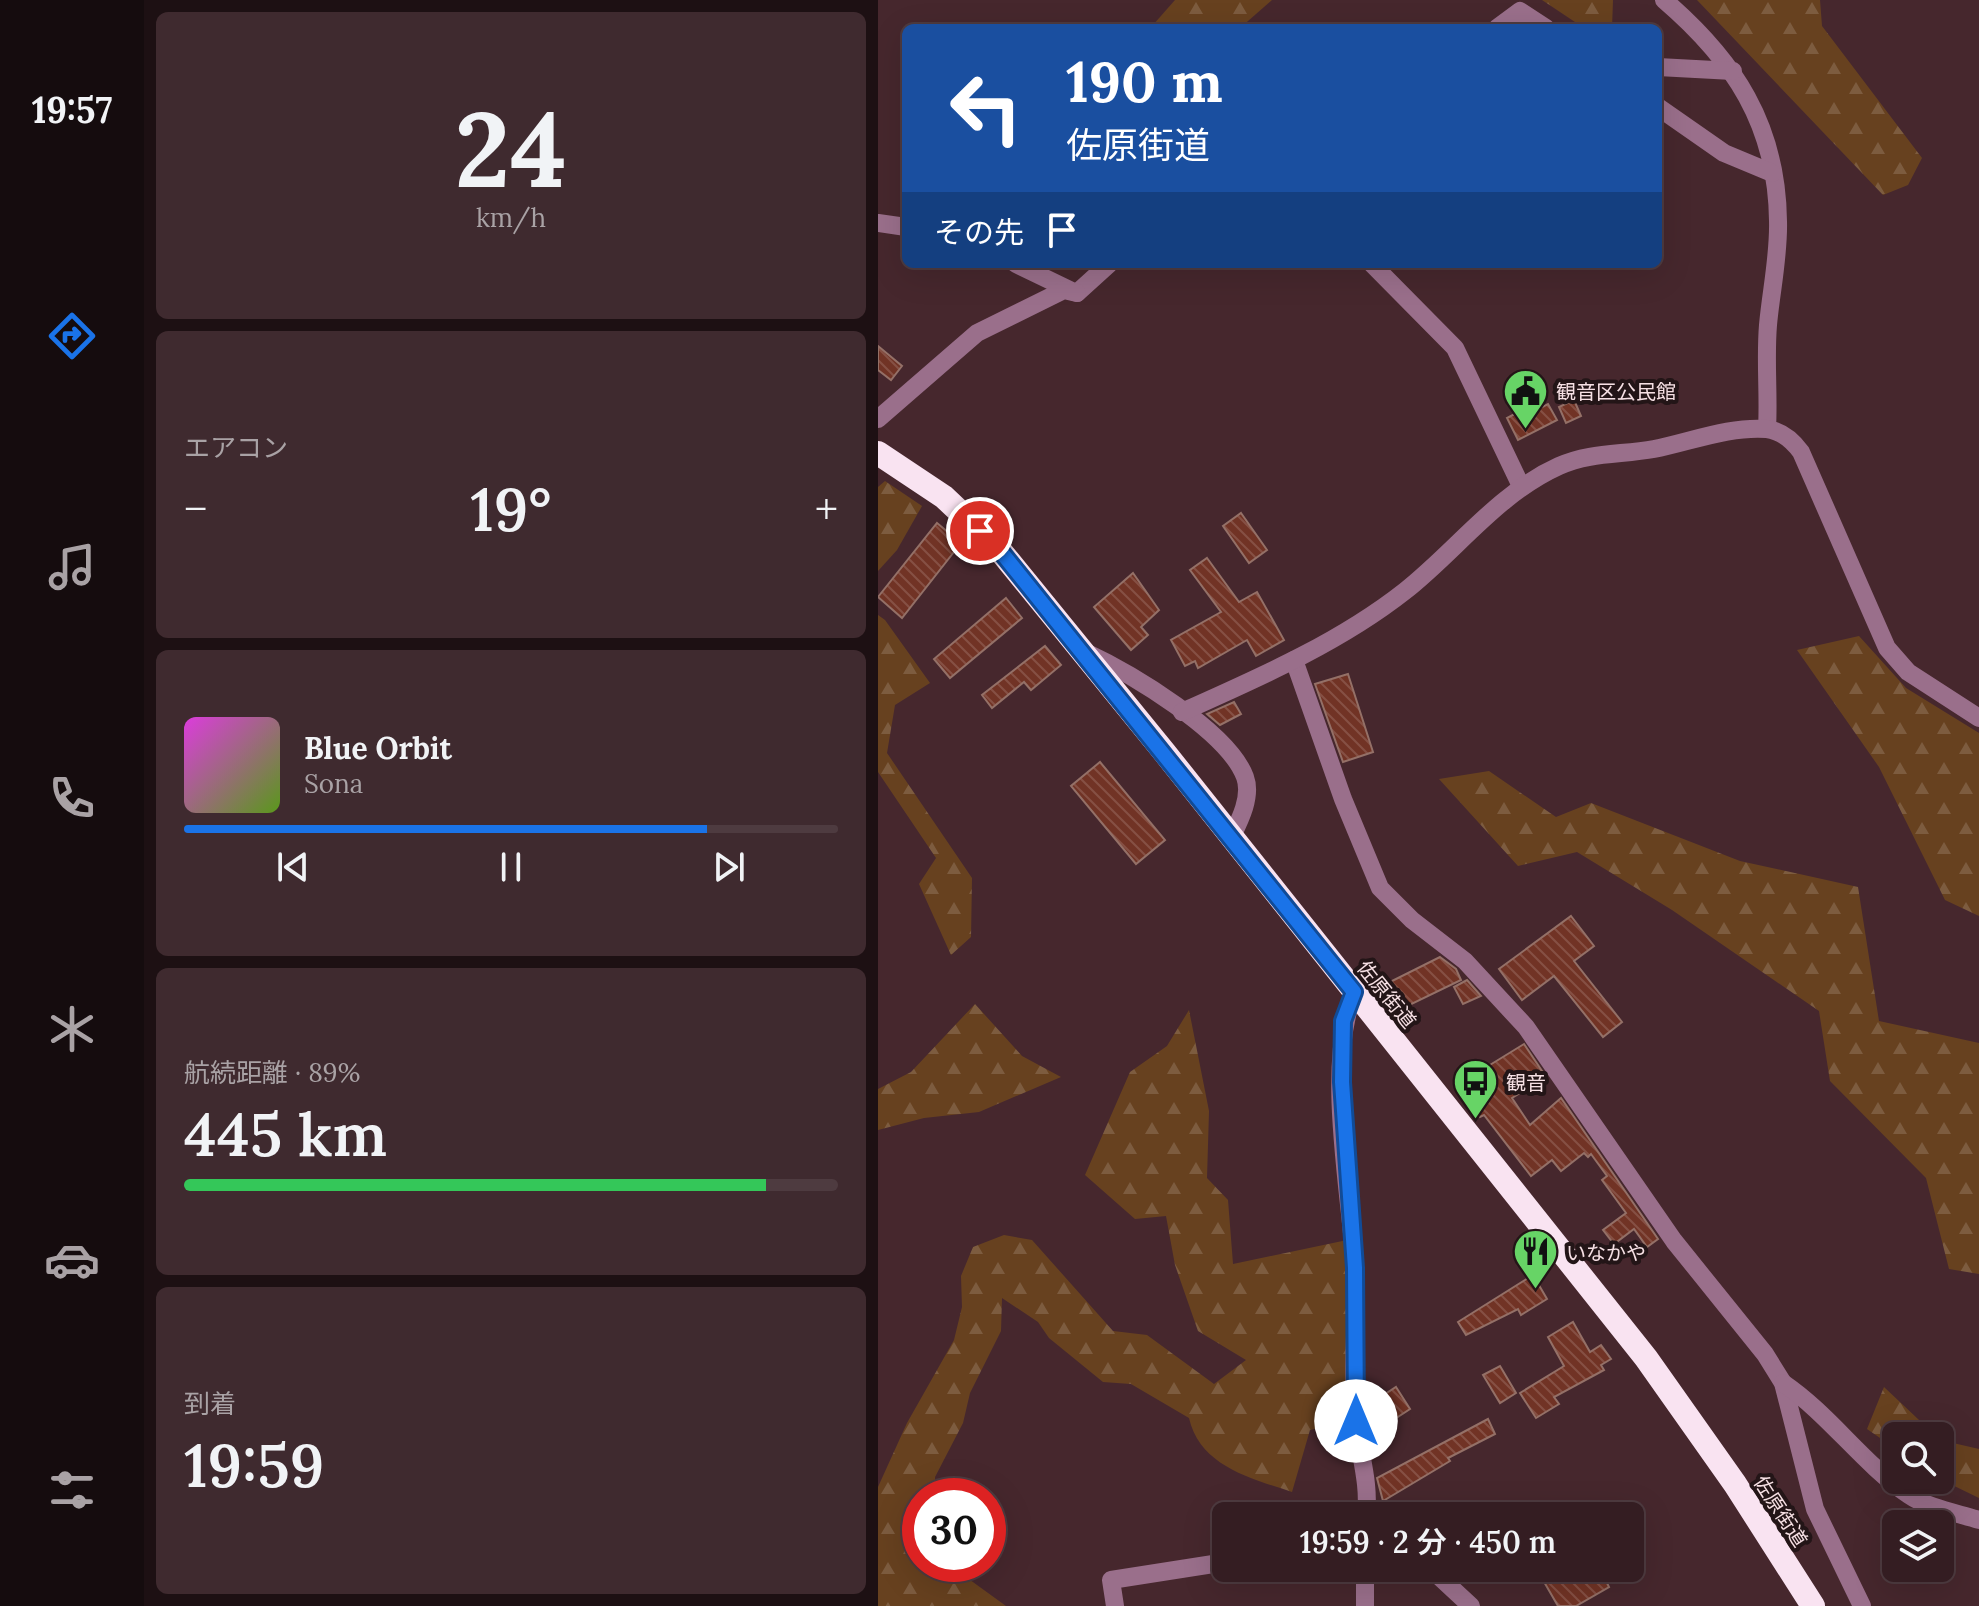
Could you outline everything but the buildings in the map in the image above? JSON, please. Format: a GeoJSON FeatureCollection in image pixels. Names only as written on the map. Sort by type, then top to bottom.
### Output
{"type":"FeatureCollection","features":[{"type":"Feature","properties":{"kind":"highway","name":"佐原街道"},"geometry":{"type":"LineString","coordinates":[[878,453],[944,497],[998,548],[1082,651],[1646,1358],[1735,1484],[1813,1606]]}},
{"type":"Feature","properties":{"kind":"street"},"geometry":{"type":"LineString","coordinates":[[1664,0],[1699,30],[1733,71],[1753,104],[1772,173],[1778,220],[1767,335],[1767,429]]}},
{"type":"Feature","properties":{"kind":"street"},"geometry":{"type":"LineString","coordinates":[[1502,24],[1520,11],[1540,24]]}},
{"type":"Feature","properties":{"kind":"street"},"geometry":{"type":"LineString","coordinates":[[1662,67],[1733,71]]}},
{"type":"Feature","properties":{"kind":"street"},"geometry":{"type":"LineString","coordinates":[[1662,110],[1724,153],[1772,173]]}},
{"type":"Feature","properties":{"kind":"street"},"geometry":{"type":"LineString","coordinates":[[878,223],[902,226]]}},
{"type":"Feature","properties":{"kind":"street"},"geometry":{"type":"LineString","coordinates":[[1024,268],[1077,293]]}},
{"type":"Feature","properties":{"kind":"street"},"geometry":{"type":"LineString","coordinates":[[1077,293],[1105,268]]}},
{"type":"Feature","properties":{"kind":"street"},"geometry":{"type":"LineString","coordinates":[[1376,268],[1455,348],[1521,486]]}},
{"type":"Feature","properties":{"kind":"street"},"geometry":{"type":"LineString","coordinates":[[878,419],[977,333],[1064,290],[1077,293]]}},
{"type":"Feature","properties":{"kind":"street"},"geometry":{"type":"LineString","coordinates":[[1182,712],[1294,660],[1405,591],[1521,486],[1585,456],[1652,449],[1728,432],[1767,429],[1788,439],[1801,452],[1859,592],[1887,648],[1908,672],[1979,718]]}},
{"type":"Feature","properties":{"kind":"street"},"geometry":{"type":"LineString","coordinates":[[1082,651],[1129,673],[1231,752],[1247,780],[1244,813],[1232,836]]}},
{"type":"Feature","properties":{"kind":"street"},"geometry":{"type":"LineString","coordinates":[[1294,660],[1343,799],[1380,888],[1412,920],[1465,961],[1526,1027],[1606,1147],[1674,1241],[1765,1354],[1783,1383],[1815,1509],[1862,1606]]}},
{"type":"Feature","properties":{"kind":"street"},"geometry":{"type":"LineString","coordinates":[[1354,992],[1343,1021],[1342,1082],[1355,1268],[1356,1421],[1366,1463],[1366,1502]]}},
{"type":"Feature","properties":{"kind":"street"},"geometry":{"type":"LineString","coordinates":[[1783,1383],[1807,1400],[1868,1461],[1911,1497],[1979,1520]]}},
{"type":"Feature","properties":{"kind":"street"},"geometry":{"type":"LineString","coordinates":[[1115,1606],[1111,1580],[1212,1564]]}},
{"type":"Feature","properties":{"kind":"street"},"geometry":{"type":"LineString","coordinates":[[1365,1582],[1365,1606]]}},
{"type":"Feature","properties":{"kind":"street"},"geometry":{"type":"LineString","coordinates":[[1445,1582],[1471,1606]]}},
{"type":"Feature","properties":{"kind":"green space"},"geometry":{"type":"Polygon","coordinates":[[[1175,0],[1272,0],[1245,24],[1154,24],[1175,0]]]}},
{"type":"Feature","properties":{"kind":"green space"},"geometry":{"type":"Polygon","coordinates":[[[1542,0],[1613,0],[1612,24],[1578,24],[1542,0]]]}},
{"type":"Feature","properties":{"kind":"green space"},"geometry":{"type":"Polygon","coordinates":[[[1697,0],[1820,0],[1822,26],[1922,158],[1908,185],[1883,195],[1697,0]]]}},
{"type":"Feature","properties":{"kind":"green space"},"geometry":{"type":"Polygon","coordinates":[[[885,481],[922,506],[897,550],[878,571],[878,487],[885,481]]]}},
{"type":"Feature","properties":{"kind":"green space"},"geometry":{"type":"Polygon","coordinates":[[[878,615],[885,620],[930,683],[895,705],[887,753],[972,878],[971,937],[951,955],[919,884],[936,858],[878,772],[878,615]]]}},
{"type":"Feature","properties":{"kind":"green space"},"geometry":{"type":"Polygon","coordinates":[[[1859,636],[1906,688],[1979,733],[1979,916],[1945,900],[1879,767],[1797,650],[1859,636]]]}},
{"type":"Feature","properties":{"kind":"green space"},"geometry":{"type":"Polygon","coordinates":[[[1489,771],[1556,817],[1591,803],[1740,861],[1858,887],[1879,1021],[1979,1043],[1979,1274],[1949,1269],[1926,1178],[1830,1081],[1819,1011],[1672,910],[1577,852],[1518,866],[1439,779],[1489,771]]]}},
{"type":"Feature","properties":{"kind":"green space"},"geometry":{"type":"Polygon","coordinates":[[[975,1004],[1022,1056],[1061,1077],[979,1112],[924,1118],[878,1130],[878,1089],[911,1072],[975,1004]]]}},
{"type":"Feature","properties":{"kind":"green space"},"geometry":{"type":"Polygon","coordinates":[[[1189,1010],[1209,1111],[1207,1178],[1228,1200],[1233,1264],[1352,1239],[1356,1421],[1310,1430],[1292,1492],[1260,1481],[1215,1459],[1195,1434],[1189,1418],[1131,1384],[1103,1382],[1049,1338],[1038,1322],[1002,1298],[1001,1331],[970,1393],[963,1423],[935,1478],[902,1478],[902,1582],[973,1582],[1006,1606],[878,1606],[878,1487],[907,1423],[954,1340],[962,1307],[961,1276],[973,1247],[1004,1235],[1032,1240],[1113,1331],[1147,1335],[1214,1384],[1246,1360],[1198,1331],[1175,1265],[1166,1216],[1135,1219],[1085,1175],[1130,1072],[1167,1046],[1189,1010]]]}},
{"type":"Feature","properties":{"kind":"green space"},"geometry":{"type":"Polygon","coordinates":[[[1884,1387],[1921,1422],[1882,1422],[1882,1439],[1867,1429],[1884,1387]]]}},
{"type":"Feature","properties":{"kind":"green space"},"geometry":{"type":"Polygon","coordinates":[[[1954,1443],[1979,1449],[1979,1498],[1954,1486],[1954,1443]]]}},
{"type":"Feature","properties":{"kind":"place","name":"観音区公民館"},"geometry":{"type":"Point","coordinates":[1525,430]}},
{"type":"Feature","properties":{"kind":"place","name":"観音"},"geometry":{"type":"Point","coordinates":[1475,1121]}},
{"type":"Feature","properties":{"kind":"place","name":"いなかや"},"geometry":{"type":"Point","coordinates":[1535,1291]}},
{"type":"Feature","properties":{"kind":"route"},"geometry":{"type":"LineString","coordinates":[[980,531],[998,548],[1165,753],[1354,992],[1343,1021],[1342,1082],[1355,1268],[1356,1421]]}}]}
